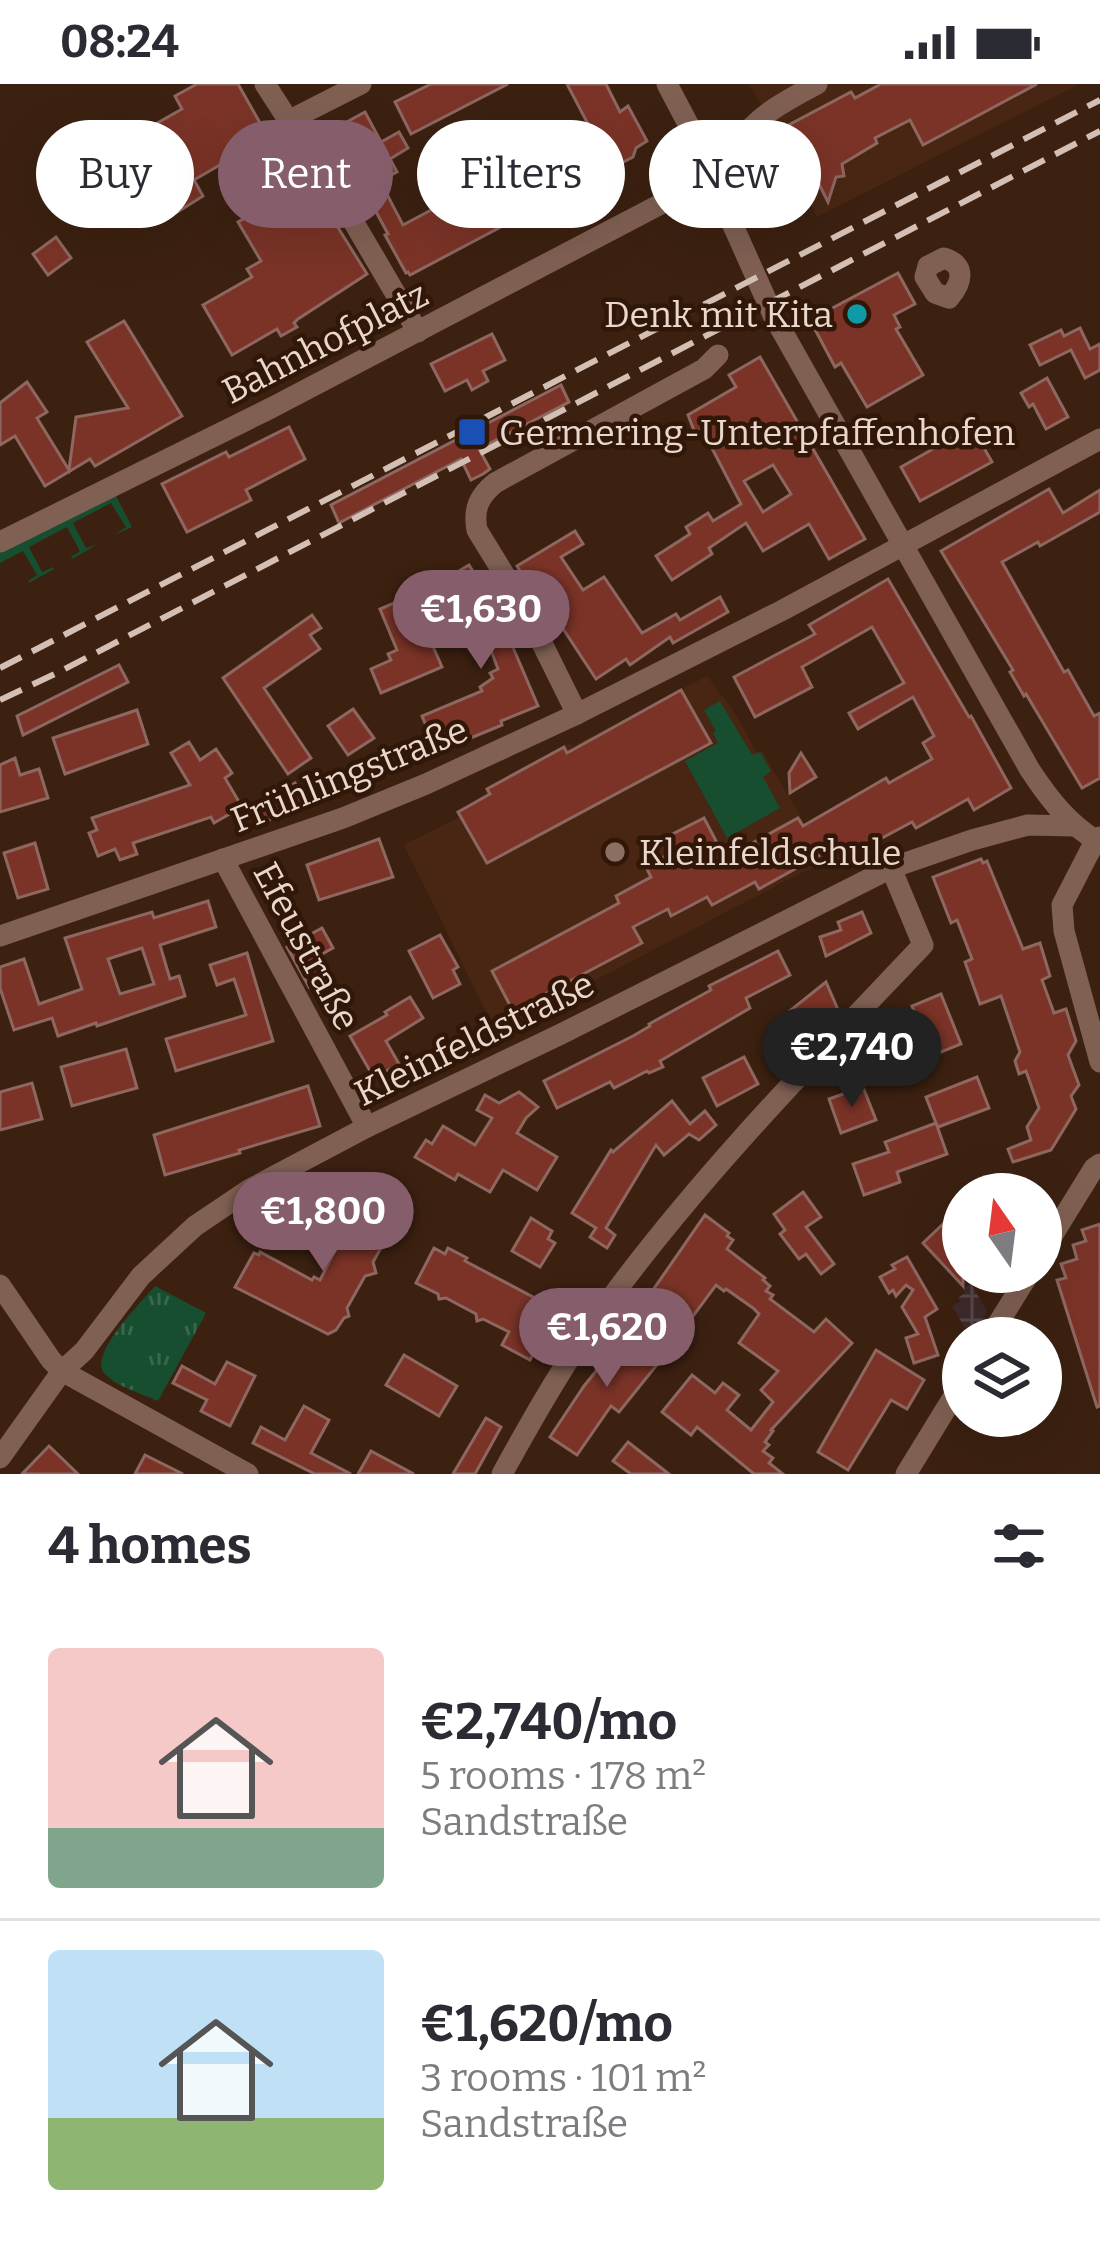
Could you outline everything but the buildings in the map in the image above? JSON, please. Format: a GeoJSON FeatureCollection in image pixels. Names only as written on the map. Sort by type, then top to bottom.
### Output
{"type":"FeatureCollection","features":[{"type":"Feature","properties":{"kind":"street"},"geometry":{"type":"LineString","coordinates":[[266,84],[287,120]]}},
{"type":"Feature","properties":{"kind":"street"},"geometry":{"type":"LineString","coordinates":[[290,120],[361,84]]}},
{"type":"Feature","properties":{"kind":"street"},"geometry":{"type":"LineString","coordinates":[[667,84],[686,120]]}},
{"type":"Feature","properties":{"kind":"street"},"geometry":{"type":"LineString","coordinates":[[757,120],[817,84]]}},
{"type":"Feature","properties":{"kind":"street","name":"Bahnhofplatz"},"geometry":{"type":"LineString","coordinates":[[0,542],[649,210]]}},
{"type":"Feature","properties":{"kind":"street"},"geometry":{"type":"LineString","coordinates":[[357,228],[418,332]]}},
{"type":"Feature","properties":{"kind":"street"},"geometry":{"type":"LineString","coordinates":[[734,228],[773,315],[1030,770],[1050,802],[1073,826],[1098,840],[1062,905],[1064,931],[1100,1062]]}},
{"type":"Feature","properties":{"kind":"street"},"geometry":{"type":"LineString","coordinates":[[578,714],[523,605],[477,530],[478,503],[495,483],[704,369],[718,355]]}},
{"type":"Feature","properties":{"kind":"street"},"geometry":{"type":"LineString","coordinates":[[649,399],[672,411]]}},
{"type":"Feature","properties":{"kind":"street","name":"Frühlingstraße"},"geometry":{"type":"LineString","coordinates":[[0,936],[391,800],[578,714],[781,611],[1100,439]]}},
{"type":"Feature","properties":{"kind":"street","name":"Kleinfeldstraße"},"geometry":{"type":"LineString","coordinates":[[0,1458],[62,1371],[84,1352],[141,1276],[195,1226],[264,1180],[891,868],[1028,825],[1073,826]]}},
{"type":"Feature","properties":{"kind":"street","name":"Efeustraße"},"geometry":{"type":"LineString","coordinates":[[224,860],[368,1127]]}},
{"type":"Feature","properties":{"kind":"street"},"geometry":{"type":"LineString","coordinates":[[502,1474],[621,1285],[698,1189],[923,945],[891,868]]}},
{"type":"Feature","properties":{"kind":"street"},"geometry":{"type":"LineString","coordinates":[[1062,1221],[1100,1164]]}},
{"type":"Feature","properties":{"kind":"street"},"geometry":{"type":"LineString","coordinates":[[3,1297],[62,1371],[248,1474]]}},
{"type":"Feature","properties":{"kind":"street"},"geometry":{"type":"LineString","coordinates":[[906,1474],[942,1415]]}},
{"type":"Feature","properties":{"kind":"shaded area"},"geometry":{"type":"Polygon","coordinates":[[[749,84],[1079,84],[821,215],[821,120],[770,120],[749,84]]]}},
{"type":"Feature","properties":{"kind":"shaded area","name":"Kleinfeldschule"},"geometry":{"type":"Polygon","coordinates":[[[707,676],[757,753],[762,751],[826,860],[496,1032],[404,845],[460,817],[458,812],[486,794],[486,787],[707,676]]]}},
{"type":"Feature","properties":{"kind":"shaded area"},"geometry":{"type":"Polygon","coordinates":[[[976,1293],[987,1311],[983,1317],[959,1317],[952,1306],[960,1302],[958,1298],[976,1293]]]}},
{"type":"Feature","properties":{"kind":"green space"},"geometry":{"type":"Polygon","coordinates":[[[114,492],[132,527],[114,535],[126,527],[111,503],[73,523],[86,548],[98,544],[72,559],[80,551],[67,527],[29,547],[42,572],[54,569],[29,583],[37,575],[23,551],[0,563],[0,551],[114,492]]]}},
{"type":"Feature","properties":{"kind":"green space"},"geometry":{"type":"Polygon","coordinates":[[[720,701],[752,755],[760,752],[771,771],[763,777],[780,808],[727,838],[685,761],[718,743],[704,710],[720,701]]]}},
{"type":"Feature","properties":{"kind":"green space"},"geometry":{"type":"Polygon","coordinates":[[[155,1286],[206,1313],[158,1401],[116,1383],[101,1365],[109,1342],[155,1286]]]}},
{"type":"Feature","properties":{"kind":"railway"},"geometry":{"type":"LineString","coordinates":[[0,668],[1100,100]]}},
{"type":"Feature","properties":{"kind":"railway"},"geometry":{"type":"LineString","coordinates":[[0,700],[1100,131]]}},
{"type":"Feature","properties":{"kind":"place","name":"Denk mit Kita"},"geometry":{"type":"Point","coordinates":[857,314]}},
{"type":"Feature","properties":{"kind":"place","name":"Germering-Unterpfaffenhofen"},"geometry":{"type":"Point","coordinates":[472,432]}},
{"type":"Feature","properties":{"kind":"place","name":"Kleinfeldschule"},"geometry":{"type":"Point","coordinates":[615,852]}}]}
